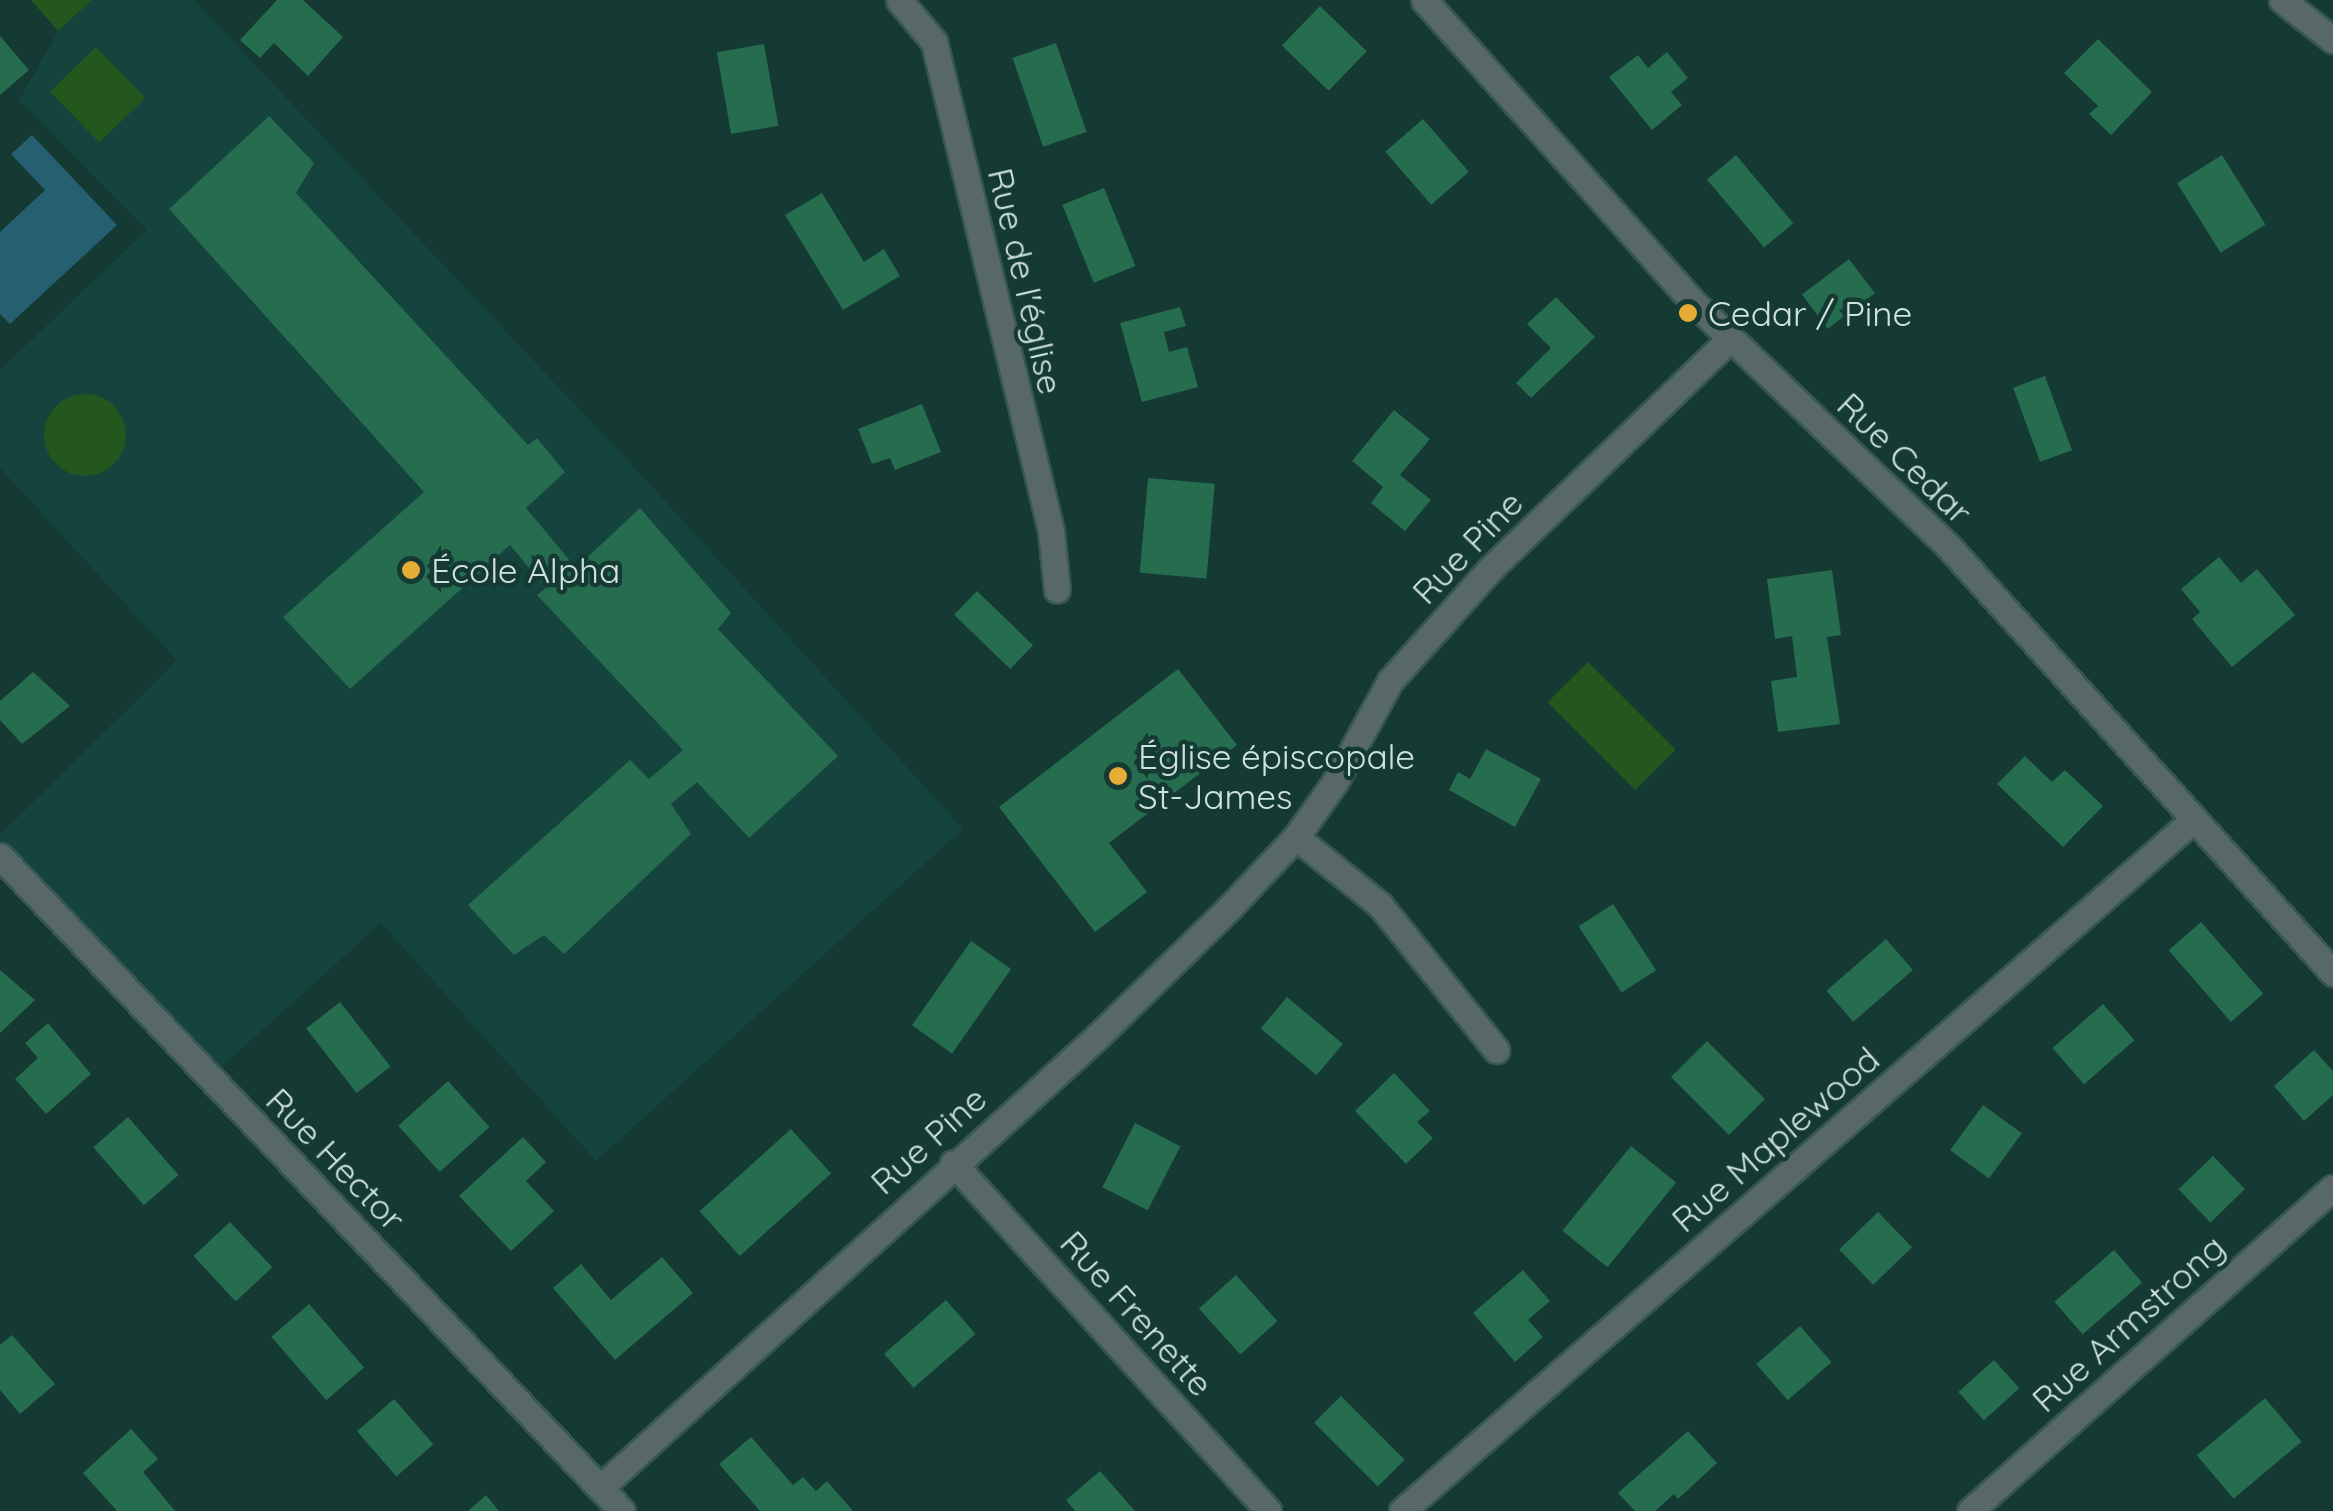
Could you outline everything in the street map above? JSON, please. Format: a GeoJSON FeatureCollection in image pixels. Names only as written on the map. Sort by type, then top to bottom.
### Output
{"type":"FeatureCollection","features":[{"type":"Feature","properties":{"kind":"street","name":"Rue de l'église"},"geometry":{"type":"LineString","coordinates":[[898,0],[934,42],[1050,531],[1057,590]]}},
{"type":"Feature","properties":{"kind":"street","name":"Rue Cedar"},"geometry":{"type":"LineString","coordinates":[[1424,0],[1730,339],[1950,548],[2333,972]]}},
{"type":"Feature","properties":{"kind":"street"},"geometry":{"type":"LineString","coordinates":[[2282,0],[2333,40]]}},
{"type":"Feature","properties":{"kind":"street","name":"Rue Pine"},"geometry":{"type":"LineString","coordinates":[[600,1488],[953,1162],[1097,1037],[1296,837],[1336,782],[1390,681],[1490,569],[1730,339]]}},
{"type":"Feature","properties":{"kind":"street","name":"Rue Maplewood"},"geometry":{"type":"LineString","coordinates":[[1402,1511],[2194,819]]}},
{"type":"Feature","properties":{"kind":"street"},"geometry":{"type":"LineString","coordinates":[[1296,837],[1392,918],[1496,1050]]}},
{"type":"Feature","properties":{"kind":"street","name":"Rue Hector"},"geometry":{"type":"LineString","coordinates":[[3,864],[622,1511]]}},
{"type":"Feature","properties":{"kind":"street","name":"Rue Frenette"},"geometry":{"type":"LineString","coordinates":[[953,1162],[1268,1511]]}},
{"type":"Feature","properties":{"kind":"street","name":"Rue Armstrong"},"geometry":{"type":"LineString","coordinates":[[1970,1511],[2333,1188]]}},
{"type":"Feature","properties":{"kind":"shaded area","name":"École Alpha"},"geometry":{"type":"Polygon","coordinates":[[[92,0],[194,0],[646,480],[963,829],[596,1161],[381,923],[206,1081],[0,872],[0,835],[177,660],[0,468],[0,370],[147,230],[19,100],[58,31],[92,0]]]}},
{"type":"Feature","properties":{"kind":"shaded area"},"geometry":{"type":"Polygon","coordinates":[[[32,135],[117,225],[10,324],[0,314],[0,232],[45,190],[11,154],[32,135]]]}},
{"type":"Feature","properties":{"kind":"green space"},"geometry":{"type":"Polygon","coordinates":[[[31,0],[92,0],[58,31],[31,0]]]}},
{"type":"Feature","properties":{"kind":"green space"},"geometry":{"type":"Polygon","coordinates":[[[96,47],[145,98],[99,143],[50,91],[96,47]]]}},
{"type":"Feature","properties":{"kind":"green space"},"geometry":{"type":"Polygon","coordinates":[[[77,394],[93,394],[119,412],[126,435],[123,451],[114,464],[93,476],[77,476],[51,458],[44,443],[44,427],[62,401],[77,394]]]}},
{"type":"Feature","properties":{"kind":"green space"},"geometry":{"type":"Polygon","coordinates":[[[1588,662],[1676,750],[1635,790],[1548,702],[1588,662]]]}},
{"type":"Feature","properties":{"kind":"building"},"geometry":{"type":"Polygon","coordinates":[[[277,0],[303,0],[343,37],[308,76],[274,43],[260,58],[240,40],[277,0]]]}},
{"type":"Feature","properties":{"kind":"building"},"geometry":{"type":"Polygon","coordinates":[[[1320,6],[1367,51],[1329,91],[1282,46],[1320,6]]]}},
{"type":"Feature","properties":{"kind":"building"},"geometry":{"type":"Polygon","coordinates":[[[0,36],[29,70],[0,95],[0,36]]]}},
{"type":"Feature","properties":{"kind":"building"},"geometry":{"type":"Polygon","coordinates":[[[2098,39],[2152,92],[2111,135],[2089,114],[2098,106],[2064,73],[2098,39]]]}},
{"type":"Feature","properties":{"kind":"building"},"geometry":{"type":"Polygon","coordinates":[[[1056,43],[1087,132],[1043,147],[1013,58],[1056,43]]]}},
{"type":"Feature","properties":{"kind":"building"},"geometry":{"type":"Polygon","coordinates":[[[764,44],[778,126],[731,134],[717,52],[764,44]]]}},
{"type":"Feature","properties":{"kind":"building"},"geometry":{"type":"Polygon","coordinates":[[[1667,52],[1688,78],[1671,92],[1682,105],[1652,130],[1609,77],[1638,55],[1648,68],[1667,52]]]}},
{"type":"Feature","properties":{"kind":"building","name":"École Alpha"},"geometry":{"type":"Polygon","coordinates":[[[269,116],[314,163],[296,193],[528,445],[537,438],[565,472],[526,508],[576,568],[640,508],[731,613],[718,629],[838,756],[749,838],[697,782],[671,804],[691,834],[564,954],[544,935],[514,955],[468,905],[630,760],[649,779],[683,750],[537,595],[546,588],[510,545],[350,689],[283,617],[424,492],[169,209],[269,116]]]}},
{"type":"Feature","properties":{"kind":"building"},"geometry":{"type":"Polygon","coordinates":[[[1423,119],[1469,172],[1431,205],[1385,152],[1423,119]]]}},
{"type":"Feature","properties":{"kind":"building"},"geometry":{"type":"Polygon","coordinates":[[[1736,155],[1793,223],[1764,248],[1707,179],[1736,155]]]}},
{"type":"Feature","properties":{"kind":"building"},"geometry":{"type":"Polygon","coordinates":[[[2222,155],[2265,225],[2221,253],[2177,183],[2222,155]]]}},
{"type":"Feature","properties":{"kind":"building"},"geometry":{"type":"Polygon","coordinates":[[[1104,188],[1135,266],[1094,283],[1062,205],[1104,188]]]}},
{"type":"Feature","properties":{"kind":"building"},"geometry":{"type":"Polygon","coordinates":[[[822,193],[864,262],[884,249],[900,276],[843,310],[785,215],[822,193]]]}},
{"type":"Feature","properties":{"kind":"building"},"geometry":{"type":"Polygon","coordinates":[[[1849,259],[1875,293],[1828,329],[1802,295],[1849,259]]]}},
{"type":"Feature","properties":{"kind":"building"},"geometry":{"type":"Polygon","coordinates":[[[1556,297],[1595,337],[1531,398],[1516,383],[1551,348],[1527,324],[1556,297]]]}},
{"type":"Feature","properties":{"kind":"building"},"geometry":{"type":"Polygon","coordinates":[[[1180,307],[1186,326],[1164,332],[1169,352],[1187,347],[1198,387],[1142,402],[1120,323],[1180,307]]]}},
{"type":"Feature","properties":{"kind":"building"},"geometry":{"type":"Polygon","coordinates":[[[2045,376],[2072,450],[2040,462],[2013,388],[2045,376]]]}},
{"type":"Feature","properties":{"kind":"building"},"geometry":{"type":"Polygon","coordinates":[[[922,404],[941,452],[895,470],[890,458],[872,464],[858,429],[922,404]]]}},
{"type":"Feature","properties":{"kind":"building"},"geometry":{"type":"Polygon","coordinates":[[[1394,410],[1430,439],[1400,475],[1431,500],[1405,531],[1371,503],[1383,487],[1352,461],[1394,410]]]}},
{"type":"Feature","properties":{"kind":"building"},"geometry":{"type":"Polygon","coordinates":[[[1148,478],[1215,484],[1206,578],[1140,573],[1148,478]]]}},
{"type":"Feature","properties":{"kind":"building"},"geometry":{"type":"Polygon","coordinates":[[[2219,557],[2241,583],[2257,569],[2295,615],[2232,667],[2192,619],[2200,612],[2181,589],[2219,557]]]}},
{"type":"Feature","properties":{"kind":"building"},"geometry":{"type":"Polygon","coordinates":[[[1832,570],[1841,635],[1827,637],[1840,724],[1778,732],[1771,681],[1797,677],[1792,636],[1775,639],[1767,579],[1832,570]]]}},
{"type":"Feature","properties":{"kind":"building"},"geometry":{"type":"Polygon","coordinates":[[[977,591],[1033,645],[1010,669],[954,615],[977,591]]]}},
{"type":"Feature","properties":{"kind":"building","name":"Église épiscopale St-James"},"geometry":{"type":"Polygon","coordinates":[[[1178,669],[1237,745],[1109,843],[1147,892],[1095,932],[999,807],[1178,669]]]}},
{"type":"Feature","properties":{"kind":"building"},"geometry":{"type":"Polygon","coordinates":[[[33,672],[70,706],[22,744],[0,720],[0,701],[33,672]]]}},
{"type":"Feature","properties":{"kind":"building"},"geometry":{"type":"Polygon","coordinates":[[[1486,749],[1541,779],[1515,827],[1449,790],[1458,772],[1470,779],[1486,749]]]}},
{"type":"Feature","properties":{"kind":"building"},"geometry":{"type":"Polygon","coordinates":[[[2025,756],[2052,782],[2065,770],[2103,806],[2063,847],[1997,784],[2025,756]]]}},
{"type":"Feature","properties":{"kind":"building"},"geometry":{"type":"Polygon","coordinates":[[[1613,904],[1656,970],[1622,993],[1579,926],[1613,904]]]}},
{"type":"Feature","properties":{"kind":"building"},"geometry":{"type":"Polygon","coordinates":[[[2201,922],[2263,994],[2231,1022],[2169,950],[2201,922]]]}},
{"type":"Feature","properties":{"kind":"building"},"geometry":{"type":"Polygon","coordinates":[[[1886,939],[1913,970],[1853,1022],[1826,991],[1886,939]]]}},
{"type":"Feature","properties":{"kind":"building"},"geometry":{"type":"Polygon","coordinates":[[[971,941],[1011,969],[952,1053],[912,1025],[971,941]]]}},
{"type":"Feature","properties":{"kind":"building"},"geometry":{"type":"Polygon","coordinates":[[[0,970],[35,1000],[0,1033],[0,970]]]}},
{"type":"Feature","properties":{"kind":"building"},"geometry":{"type":"Polygon","coordinates":[[[1287,997],[1343,1044],[1317,1075],[1261,1028],[1287,997]]]}},
{"type":"Feature","properties":{"kind":"building"},"geometry":{"type":"Polygon","coordinates":[[[340,1002],[390,1067],[357,1093],[306,1028],[340,1002]]]}},
{"type":"Feature","properties":{"kind":"building"},"geometry":{"type":"Polygon","coordinates":[[[2103,1004],[2134,1040],[2084,1084],[2052,1048],[2103,1004]]]}},
{"type":"Feature","properties":{"kind":"building"},"geometry":{"type":"Polygon","coordinates":[[[48,1023],[91,1074],[46,1114],[15,1079],[38,1058],[25,1043],[48,1023]]]}},
{"type":"Feature","properties":{"kind":"building"},"geometry":{"type":"Polygon","coordinates":[[[1707,1041],[1765,1099],[1729,1135],[1671,1077],[1707,1041]]]}},
{"type":"Feature","properties":{"kind":"building"},"geometry":{"type":"Polygon","coordinates":[[[2314,1050],[2333,1071],[2333,1095],[2304,1121],[2274,1086],[2314,1050]]]}},
{"type":"Feature","properties":{"kind":"building"},"geometry":{"type":"Polygon","coordinates":[[[1394,1073],[1430,1111],[1417,1122],[1433,1138],[1406,1164],[1355,1111],[1394,1073]]]}},
{"type":"Feature","properties":{"kind":"building"},"geometry":{"type":"Polygon","coordinates":[[[448,1081],[489,1127],[440,1172],[398,1126],[448,1081]]]}},
{"type":"Feature","properties":{"kind":"building"},"geometry":{"type":"Polygon","coordinates":[[[1983,1105],[2022,1133],[1989,1179],[1950,1150],[1983,1105]]]}},
{"type":"Feature","properties":{"kind":"building"},"geometry":{"type":"Polygon","coordinates":[[[128,1117],[179,1175],[144,1205],[93,1147],[128,1117]]]}},
{"type":"Feature","properties":{"kind":"building"},"geometry":{"type":"Polygon","coordinates":[[[1135,1123],[1180,1146],[1148,1210],[1102,1187],[1135,1123]]]}},
{"type":"Feature","properties":{"kind":"building"},"geometry":{"type":"Polygon","coordinates":[[[791,1129],[831,1174],[740,1256],[700,1211],[791,1129]]]}},
{"type":"Feature","properties":{"kind":"building"},"geometry":{"type":"Polygon","coordinates":[[[523,1137],[546,1162],[526,1181],[554,1211],[511,1251],[459,1196],[523,1137]]]}},
{"type":"Feature","properties":{"kind":"building"},"geometry":{"type":"Polygon","coordinates":[[[1631,1146],[1676,1183],[1607,1267],[1562,1231],[1631,1146]]]}},
{"type":"Feature","properties":{"kind":"building"},"geometry":{"type":"Polygon","coordinates":[[[2213,1156],[2245,1189],[2210,1222],[2178,1189],[2213,1156]]]}},
{"type":"Feature","properties":{"kind":"building"},"geometry":{"type":"Polygon","coordinates":[[[1878,1212],[1912,1247],[1873,1285],[1839,1250],[1878,1212]]]}},
{"type":"Feature","properties":{"kind":"building"},"geometry":{"type":"Polygon","coordinates":[[[230,1222],[272,1267],[236,1301],[193,1256],[230,1222]]]}},
{"type":"Feature","properties":{"kind":"building"},"geometry":{"type":"Polygon","coordinates":[[[2114,1250],[2142,1282],[2083,1334],[2054,1302],[2114,1250]]]}},
{"type":"Feature","properties":{"kind":"building"},"geometry":{"type":"Polygon","coordinates":[[[662,1257],[693,1293],[615,1360],[553,1288],[581,1264],[611,1300],[662,1257]]]}},
{"type":"Feature","properties":{"kind":"building"},"geometry":{"type":"Polygon","coordinates":[[[1523,1270],[1550,1301],[1528,1320],[1543,1337],[1515,1362],[1473,1313],[1523,1270]]]}},
{"type":"Feature","properties":{"kind":"building"},"geometry":{"type":"Polygon","coordinates":[[[1236,1275],[1277,1321],[1240,1355],[1199,1308],[1236,1275]]]}},
{"type":"Feature","properties":{"kind":"building"},"geometry":{"type":"Polygon","coordinates":[[[946,1300],[976,1334],[914,1388],[884,1354],[946,1300]]]}},
{"type":"Feature","properties":{"kind":"building"},"geometry":{"type":"Polygon","coordinates":[[[309,1304],[364,1367],[326,1400],[271,1337],[309,1304]]]}},
{"type":"Feature","properties":{"kind":"building"},"geometry":{"type":"Polygon","coordinates":[[[1800,1326],[1831,1362],[1788,1400],[1756,1364],[1800,1326]]]}},
{"type":"Feature","properties":{"kind":"building"},"geometry":{"type":"Polygon","coordinates":[[[12,1335],[55,1384],[20,1414],[0,1390],[0,1345],[12,1335]]]}},
{"type":"Feature","properties":{"kind":"building"},"geometry":{"type":"Polygon","coordinates":[[[1994,1360],[2019,1388],[1984,1420],[1958,1392],[1994,1360]]]}},
{"type":"Feature","properties":{"kind":"building"},"geometry":{"type":"Polygon","coordinates":[[[1341,1396],[1405,1460],[1378,1487],[1314,1423],[1341,1396]]]}},
{"type":"Feature","properties":{"kind":"building"},"geometry":{"type":"Polygon","coordinates":[[[2265,1398],[2302,1442],[2233,1499],[2197,1455],[2265,1398]]]}},
{"type":"Feature","properties":{"kind":"building"},"geometry":{"type":"Polygon","coordinates":[[[394,1399],[433,1444],[396,1476],[357,1431],[394,1399]]]}},
{"type":"Feature","properties":{"kind":"building"},"geometry":{"type":"Polygon","coordinates":[[[131,1429],[158,1459],[143,1472],[175,1511],[117,1511],[83,1473],[131,1429]]]}},
{"type":"Feature","properties":{"kind":"building"},"geometry":{"type":"Polygon","coordinates":[[[1688,1431],[1717,1463],[1678,1499],[1674,1494],[1655,1511],[1635,1511],[1618,1493],[1688,1431]]]}},
{"type":"Feature","properties":{"kind":"building"},"geometry":{"type":"Polygon","coordinates":[[[751,1437],[793,1485],[803,1477],[816,1491],[827,1481],[853,1511],[760,1511],[719,1464],[751,1437]]]}},
{"type":"Feature","properties":{"kind":"building"},"geometry":{"type":"Polygon","coordinates":[[[1100,1471],[1135,1511],[1075,1511],[1066,1500],[1100,1471]]]}},
{"type":"Feature","properties":{"kind":"building"},"geometry":{"type":"Polygon","coordinates":[[[486,1495],[499,1511],[468,1511],[486,1495]]]}},
{"type":"Feature","properties":{"kind":"place","name":"Cedar / Pine"},"geometry":{"type":"Point","coordinates":[1688,313]}},
{"type":"Feature","properties":{"kind":"place","name":"École Alpha"},"geometry":{"type":"Point","coordinates":[411,570]}},
{"type":"Feature","properties":{"kind":"place","name":"Église épiscopale St-James"},"geometry":{"type":"Point","coordinates":[1118,776]}}]}
